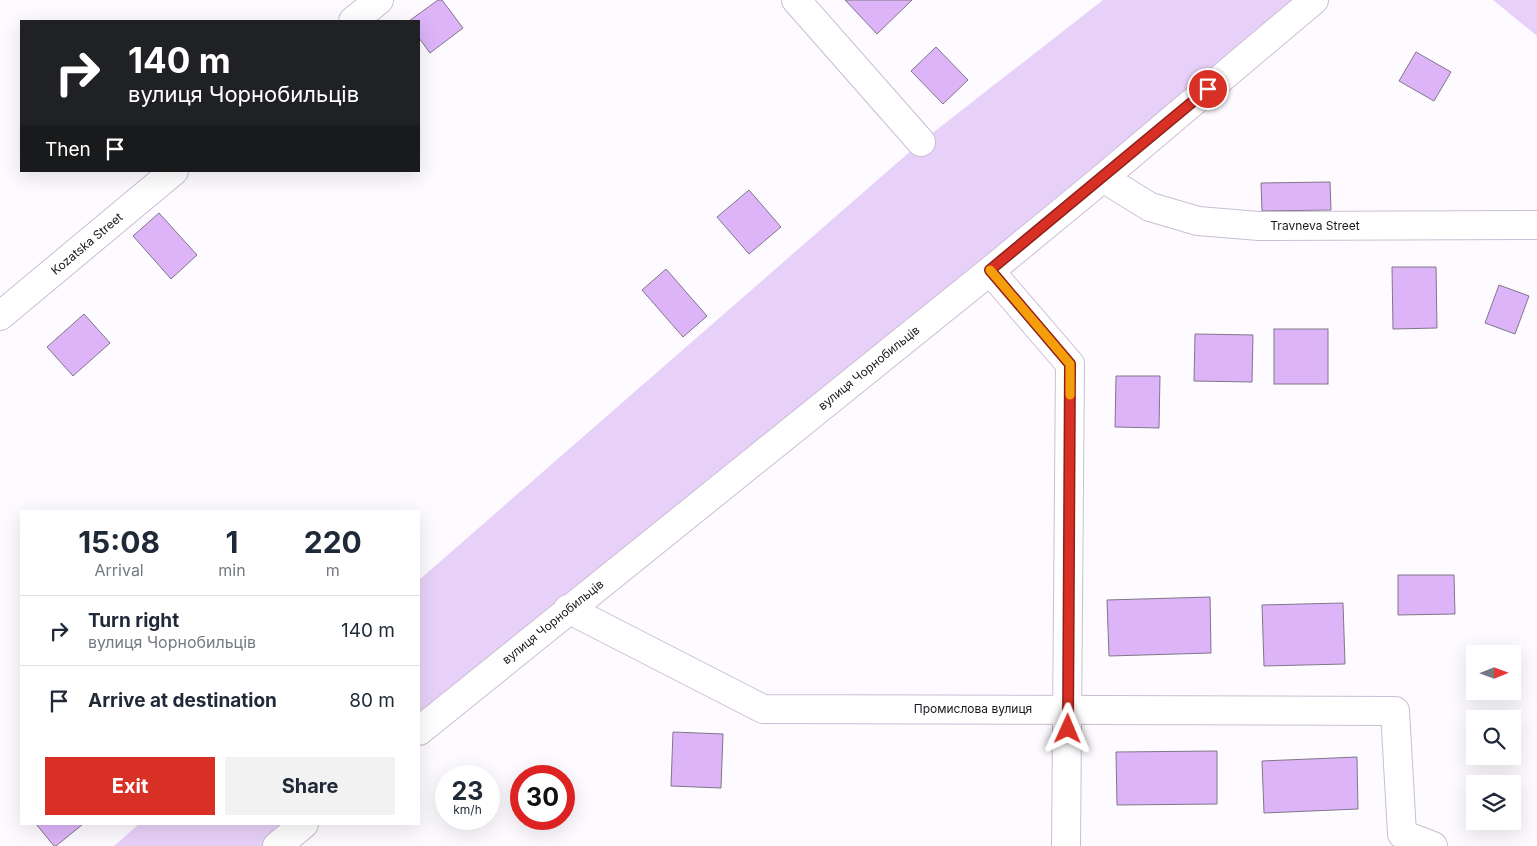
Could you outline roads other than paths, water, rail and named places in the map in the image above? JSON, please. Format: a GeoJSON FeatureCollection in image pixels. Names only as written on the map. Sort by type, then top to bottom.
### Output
{"type":"FeatureCollection","features":[{"type":"Feature","properties":{"kind":"street"},"geometry":{"type":"LineString","coordinates":[[354,20],[379,0]]}},
{"type":"Feature","properties":{"kind":"street"},"geometry":{"type":"LineString","coordinates":[[796,0],[921,142]]}},
{"type":"Feature","properties":{"kind":"street","name":"вулиця Чорнобильців"},"geometry":{"type":"LineString","coordinates":[[420,730],[1103,178],[1314,0]]}},
{"type":"Feature","properties":{"kind":"street","name":"Kozatska Street"},"geometry":{"type":"LineString","coordinates":[[0,316],[173,172]]}},
{"type":"Feature","properties":{"kind":"street","name":"Travneva Street"},"geometry":{"type":"LineString","coordinates":[[1103,178],[1150,207],[1198,221],[1259,226],[1537,225]]}},
{"type":"Feature","properties":{"kind":"street"},"geometry":{"type":"LineString","coordinates":[[990,270],[1070,364],[1066,846]]}},
{"type":"Feature","properties":{"kind":"street","name":"Промислова вулиця"},"geometry":{"type":"LineString","coordinates":[[568,609],[763,709],[1394,711],[1402,834],[1433,846]]}},
{"type":"Feature","properties":{"kind":"street"},"geometry":{"type":"LineString","coordinates":[[277,846],[303,825]]}}]}
